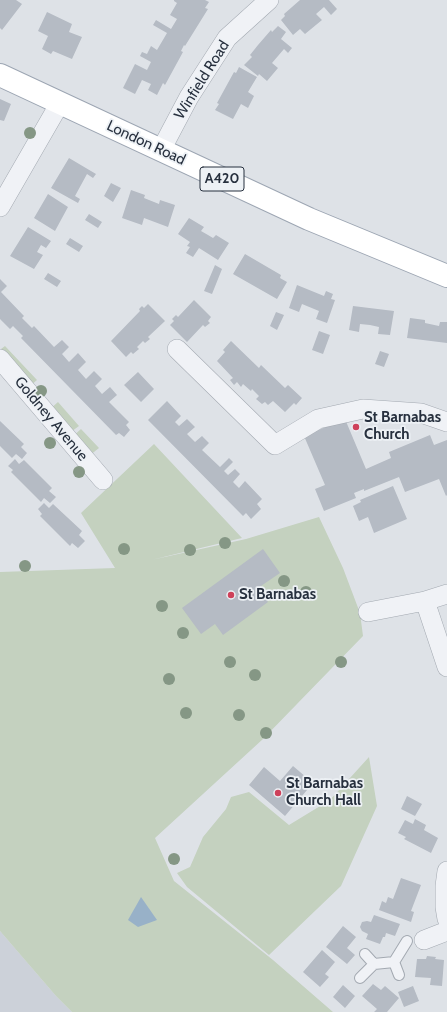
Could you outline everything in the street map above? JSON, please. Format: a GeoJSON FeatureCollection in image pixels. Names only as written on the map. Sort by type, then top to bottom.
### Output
{"type":"FeatureCollection","features":[{"type":"Feature","properties":{"kind":"main road","name":"London Road"},"geometry":{"type":"LineString","coordinates":[[0,75],[309,219],[447,276]]}},
{"type":"Feature","properties":{"kind":"street","name":"Winfield Road"},"geometry":{"type":"LineString","coordinates":[[161,150],[189,97],[227,38],[269,0]]}},
{"type":"Feature","properties":{"kind":"street"},"geometry":{"type":"LineString","coordinates":[[0,207],[60,103]]}},
{"type":"Feature","properties":{"kind":"street"},"geometry":{"type":"LineString","coordinates":[[177,349],[275,445],[318,419],[363,409],[421,413],[447,422]]}},
{"type":"Feature","properties":{"kind":"street","name":"Goldney Avenue"},"geometry":{"type":"LineString","coordinates":[[0,359],[103,480]]}},
{"type":"Feature","properties":{"kind":"street"},"geometry":{"type":"LineString","coordinates":[[368,612],[425,601],[447,594]]}},
{"type":"Feature","properties":{"kind":"street"},"geometry":{"type":"LineString","coordinates":[[425,601],[447,667]]}},
{"type":"Feature","properties":{"kind":"street"},"geometry":{"type":"LineString","coordinates":[[447,871],[445,907],[447,919]]}},
{"type":"Feature","properties":{"kind":"street"},"geometry":{"type":"LineString","coordinates":[[411,944],[447,932]]}},
{"type":"Feature","properties":{"kind":"lane"},"geometry":{"type":"LineString","coordinates":[[360,978],[374,964],[394,962],[411,944]]}},
{"type":"Feature","properties":{"kind":"lane"},"geometry":{"type":"LineString","coordinates":[[365,954],[374,964]]}},
{"type":"Feature","properties":{"kind":"lane"},"geometry":{"type":"LineString","coordinates":[[394,962],[399,975]]}},
{"type":"Feature","properties":{"kind":"shaded area"},"geometry":{"type":"Polygon","coordinates":[[[0,931],[56,996],[72,1012],[0,1012],[0,931]]]}},
{"type":"Feature","properties":{"kind":"green space"},"geometry":{"type":"Polygon","coordinates":[[[5,346],[37,380],[30,386],[1,349],[5,346]]]}},
{"type":"Feature","properties":{"kind":"green space"},"geometry":{"type":"Polygon","coordinates":[[[58,402],[79,426],[68,434],[49,410],[58,402]]]}},
{"type":"Feature","properties":{"kind":"green space"},"geometry":{"type":"Polygon","coordinates":[[[81,429],[99,448],[89,456],[71,438],[81,429]]]}},
{"type":"Feature","properties":{"kind":"green space"},"geometry":{"type":"Polygon","coordinates":[[[154,444],[242,538],[151,560],[246,539],[319,517],[343,568],[360,613],[363,636],[263,739],[155,838],[174,881],[273,960],[333,1012],[72,1012],[56,996],[0,931],[0,572],[115,568],[81,513],[154,444]]]}},
{"type":"Feature","properties":{"kind":"green space"},"geometry":{"type":"Polygon","coordinates":[[[369,757],[377,806],[341,886],[269,955],[187,887],[177,873],[190,867],[203,837],[226,809],[231,797],[249,792],[289,825],[330,800],[369,757]]]}},
{"type":"Feature","properties":{"kind":"water"},"geometry":{"type":"Polygon","coordinates":[[[141,897],[157,920],[138,927],[128,920],[141,897]]]}},
{"type":"Feature","properties":{"kind":"building"},"geometry":{"type":"Polygon","coordinates":[[[0,0],[16,0],[22,4],[2,30],[0,28],[0,0]]]}},
{"type":"Feature","properties":{"kind":"building"},"geometry":{"type":"Polygon","coordinates":[[[174,0],[205,0],[209,2],[205,8],[208,9],[185,46],[184,45],[181,51],[183,52],[165,85],[163,83],[157,95],[148,90],[151,84],[142,80],[135,94],[123,88],[135,64],[147,70],[151,62],[140,56],[142,52],[147,54],[151,46],[157,50],[167,33],[153,25],[156,20],[171,29],[177,19],[170,15],[177,3],[174,0]]]}},
{"type":"Feature","properties":{"kind":"building"},"geometry":{"type":"Polygon","coordinates":[[[300,0],[329,0],[337,9],[331,15],[324,7],[316,14],[322,20],[305,34],[300,29],[293,35],[281,20],[285,16],[284,14],[300,0]]]}},
{"type":"Feature","properties":{"kind":"building"},"geometry":{"type":"Polygon","coordinates":[[[47,12],[72,24],[69,32],[82,37],[72,59],[53,51],[51,54],[42,49],[48,36],[38,31],[47,12]]]}},
{"type":"Feature","properties":{"kind":"building"},"geometry":{"type":"Polygon","coordinates":[[[278,26],[286,32],[281,39],[292,48],[288,53],[284,49],[272,63],[278,68],[267,81],[244,65],[252,57],[250,55],[271,30],[272,32],[278,26]]]}},
{"type":"Feature","properties":{"kind":"building"},"geometry":{"type":"Polygon","coordinates":[[[239,67],[257,77],[248,92],[254,96],[248,108],[241,104],[233,119],[215,110],[219,104],[217,103],[234,72],[236,73],[239,67]]]}},
{"type":"Feature","properties":{"kind":"building"},"geometry":{"type":"Polygon","coordinates":[[[0,99],[11,104],[4,121],[0,120],[0,99]]]}},
{"type":"Feature","properties":{"kind":"building"},"geometry":{"type":"Polygon","coordinates":[[[69,158],[96,174],[93,178],[87,174],[75,196],[80,199],[78,203],[51,188],[69,158]]]}},
{"type":"Feature","properties":{"kind":"building"},"geometry":{"type":"Polygon","coordinates":[[[111,183],[121,188],[113,202],[104,196],[111,183]]]}},
{"type":"Feature","properties":{"kind":"building"},"geometry":{"type":"Polygon","coordinates":[[[131,190],[145,195],[144,198],[159,204],[160,200],[175,205],[168,227],[144,218],[142,225],[122,218],[131,190]]]}},
{"type":"Feature","properties":{"kind":"building"},"geometry":{"type":"Polygon","coordinates":[[[48,194],[68,207],[55,231],[34,218],[48,194]]]}},
{"type":"Feature","properties":{"kind":"building"},"geometry":{"type":"Polygon","coordinates":[[[89,214],[102,222],[98,228],[85,220],[89,214]]]}},
{"type":"Feature","properties":{"kind":"building"},"geometry":{"type":"Polygon","coordinates":[[[189,218],[204,227],[201,231],[213,238],[216,235],[229,243],[218,260],[199,248],[193,257],[186,253],[190,247],[187,246],[190,242],[178,234],[189,218]]]}},
{"type":"Feature","properties":{"kind":"building"},"geometry":{"type":"Polygon","coordinates":[[[28,227],[51,241],[46,248],[41,245],[37,252],[43,255],[34,269],[10,256],[28,227]]]}},
{"type":"Feature","properties":{"kind":"building"},"geometry":{"type":"Polygon","coordinates":[[[70,238],[83,246],[79,252],[66,244],[70,238]]]}},
{"type":"Feature","properties":{"kind":"building"},"geometry":{"type":"Polygon","coordinates":[[[245,254],[281,275],[280,278],[287,282],[277,299],[233,274],[245,254]]]}},
{"type":"Feature","properties":{"kind":"building"},"geometry":{"type":"Polygon","coordinates":[[[215,265],[222,269],[212,294],[204,291],[215,265]]]}},
{"type":"Feature","properties":{"kind":"building"},"geometry":{"type":"Polygon","coordinates":[[[48,273],[61,281],[57,287],[44,279],[48,273]]]}},
{"type":"Feature","properties":{"kind":"building"},"geometry":{"type":"Polygon","coordinates":[[[0,279],[7,286],[1,292],[24,316],[22,318],[32,328],[34,326],[54,347],[62,340],[69,347],[62,354],[69,362],[78,353],[86,362],[78,370],[86,379],[94,371],[102,379],[95,386],[102,394],[110,387],[117,395],[109,402],[129,422],[126,425],[130,430],[124,437],[119,433],[116,435],[21,338],[23,336],[13,326],[10,329],[0,319],[0,279]]]}},
{"type":"Feature","properties":{"kind":"building"},"geometry":{"type":"Polygon","coordinates":[[[297,285],[324,296],[326,291],[333,294],[331,299],[335,300],[327,323],[316,319],[319,311],[302,304],[299,312],[289,308],[297,285]]]}},
{"type":"Feature","properties":{"kind":"building"},"geometry":{"type":"Polygon","coordinates":[[[194,300],[211,317],[208,321],[210,323],[205,327],[203,325],[187,342],[170,325],[174,321],[172,319],[176,315],[178,317],[194,300]]]}},
{"type":"Feature","properties":{"kind":"building"},"geometry":{"type":"Polygon","coordinates":[[[148,304],[165,321],[148,337],[150,339],[145,343],[143,341],[137,347],[139,349],[133,354],[131,352],[126,357],[111,341],[140,311],[139,309],[142,306],[144,308],[148,304]]]}},
{"type":"Feature","properties":{"kind":"building"},"geometry":{"type":"Polygon","coordinates":[[[353,306],[394,311],[390,335],[378,334],[379,327],[370,325],[360,324],[359,332],[349,330],[353,306]]]}},
{"type":"Feature","properties":{"kind":"building"},"geometry":{"type":"Polygon","coordinates":[[[276,312],[284,315],[277,330],[270,326],[276,312]]]}},
{"type":"Feature","properties":{"kind":"building"},"geometry":{"type":"Polygon","coordinates":[[[410,318],[425,320],[425,323],[439,326],[440,322],[447,322],[447,343],[407,338],[410,318]]]}},
{"type":"Feature","properties":{"kind":"building"},"geometry":{"type":"Polygon","coordinates":[[[319,331],[330,335],[323,354],[312,350],[319,331]]]}},
{"type":"Feature","properties":{"kind":"building"},"geometry":{"type":"Polygon","coordinates":[[[231,341],[259,368],[261,365],[285,388],[288,385],[302,398],[296,405],[294,403],[285,412],[273,401],[268,405],[265,402],[262,404],[256,399],[259,396],[252,389],[251,391],[243,384],[241,387],[237,382],[234,385],[230,380],[233,378],[217,361],[225,352],[223,350],[231,341]]]}},
{"type":"Feature","properties":{"kind":"building"},"geometry":{"type":"Polygon","coordinates":[[[380,351],[389,354],[384,367],[375,364],[380,351]]]}},
{"type":"Feature","properties":{"kind":"building"},"geometry":{"type":"Polygon","coordinates":[[[138,372],[154,389],[141,402],[124,385],[138,372]]]}},
{"type":"Feature","properties":{"kind":"building"},"geometry":{"type":"Polygon","coordinates":[[[167,401],[181,416],[175,422],[179,426],[187,419],[195,427],[187,434],[195,442],[202,436],[209,443],[202,450],[220,467],[229,458],[233,462],[224,471],[228,475],[235,469],[240,474],[233,482],[239,488],[245,481],[262,499],[257,504],[261,509],[251,519],[246,513],[243,516],[148,420],[167,401]]]}},
{"type":"Feature","properties":{"kind":"building"},"geometry":{"type":"Polygon","coordinates":[[[345,419],[366,469],[391,458],[389,452],[430,435],[434,445],[447,440],[447,495],[446,496],[439,479],[405,492],[399,477],[364,491],[364,489],[354,493],[356,498],[324,511],[315,489],[325,485],[304,436],[345,419]]]}},
{"type":"Feature","properties":{"kind":"building"},"geometry":{"type":"Polygon","coordinates":[[[0,421],[24,444],[21,447],[27,453],[22,459],[16,454],[12,458],[0,446],[0,421]]]}},
{"type":"Feature","properties":{"kind":"building"},"geometry":{"type":"Polygon","coordinates":[[[15,459],[19,464],[24,460],[52,488],[49,491],[56,497],[50,503],[44,498],[41,502],[11,472],[13,470],[8,466],[15,459]]]}},
{"type":"Feature","properties":{"kind":"building"},"geometry":{"type":"Polygon","coordinates":[[[393,486],[407,519],[374,533],[368,517],[359,521],[353,506],[361,502],[360,500],[393,486]]]}},
{"type":"Feature","properties":{"kind":"building"},"geometry":{"type":"Polygon","coordinates":[[[44,503],[49,508],[53,504],[82,531],[79,535],[85,541],[78,548],[72,543],[70,546],[40,516],[42,514],[38,509],[44,503]]]}},
{"type":"Feature","properties":{"kind":"building","name":"St Barnabas"},"geometry":{"type":"Polygon","coordinates":[[[263,549],[280,573],[258,588],[268,602],[223,635],[215,624],[201,634],[182,608],[263,549]]]}},
{"type":"Feature","properties":{"kind":"building","name":"St Barnabas Church Hall"},"geometry":{"type":"Polygon","coordinates":[[[293,766],[313,783],[285,816],[249,785],[264,767],[280,781],[293,766]]]}},
{"type":"Feature","properties":{"kind":"building"},"geometry":{"type":"Polygon","coordinates":[[[407,796],[422,804],[415,816],[401,809],[407,796]]]}},
{"type":"Feature","properties":{"kind":"building"},"geometry":{"type":"Polygon","coordinates":[[[415,819],[426,825],[424,830],[438,838],[431,853],[404,839],[406,837],[398,833],[405,820],[413,824],[415,819]]]}},
{"type":"Feature","properties":{"kind":"building"},"geometry":{"type":"Polygon","coordinates":[[[401,878],[421,885],[411,911],[414,912],[411,922],[379,910],[382,901],[386,903],[388,897],[393,899],[401,878]]]}},
{"type":"Feature","properties":{"kind":"building"},"geometry":{"type":"Polygon","coordinates":[[[374,915],[400,924],[395,936],[386,933],[380,944],[366,939],[368,934],[362,931],[360,927],[362,922],[371,922],[374,915]]]}},
{"type":"Feature","properties":{"kind":"building"},"geometry":{"type":"Polygon","coordinates":[[[343,926],[356,937],[347,948],[355,955],[347,964],[326,947],[343,926]]]}},
{"type":"Feature","properties":{"kind":"building"},"geometry":{"type":"Polygon","coordinates":[[[322,950],[335,962],[325,974],[329,977],[320,987],[303,972],[322,950]]]}},
{"type":"Feature","properties":{"kind":"building"},"geometry":{"type":"Polygon","coordinates":[[[427,956],[444,960],[442,986],[430,985],[431,978],[415,977],[417,959],[426,959],[427,956]]]}},
{"type":"Feature","properties":{"kind":"building"},"geometry":{"type":"Polygon","coordinates":[[[373,984],[381,990],[385,986],[399,998],[387,1012],[374,1012],[377,1009],[362,996],[373,984]]]}},
{"type":"Feature","properties":{"kind":"building"},"geometry":{"type":"Polygon","coordinates":[[[343,985],[355,996],[345,1008],[333,997],[343,985]]]}},
{"type":"Feature","properties":{"kind":"building"},"geometry":{"type":"Polygon","coordinates":[[[413,986],[419,1001],[404,1007],[398,992],[413,986]]]}},
{"type":"Feature","properties":{"kind":"place","name":"St Barnabas Church"},"geometry":{"type":"Point","coordinates":[356,427]}},
{"type":"Feature","properties":{"kind":"place","name":"St Barnabas"},"geometry":{"type":"Point","coordinates":[231,595]}},
{"type":"Feature","properties":{"kind":"place","name":"St Barnabas Church Hall"},"geometry":{"type":"Point","coordinates":[278,793]}}]}
